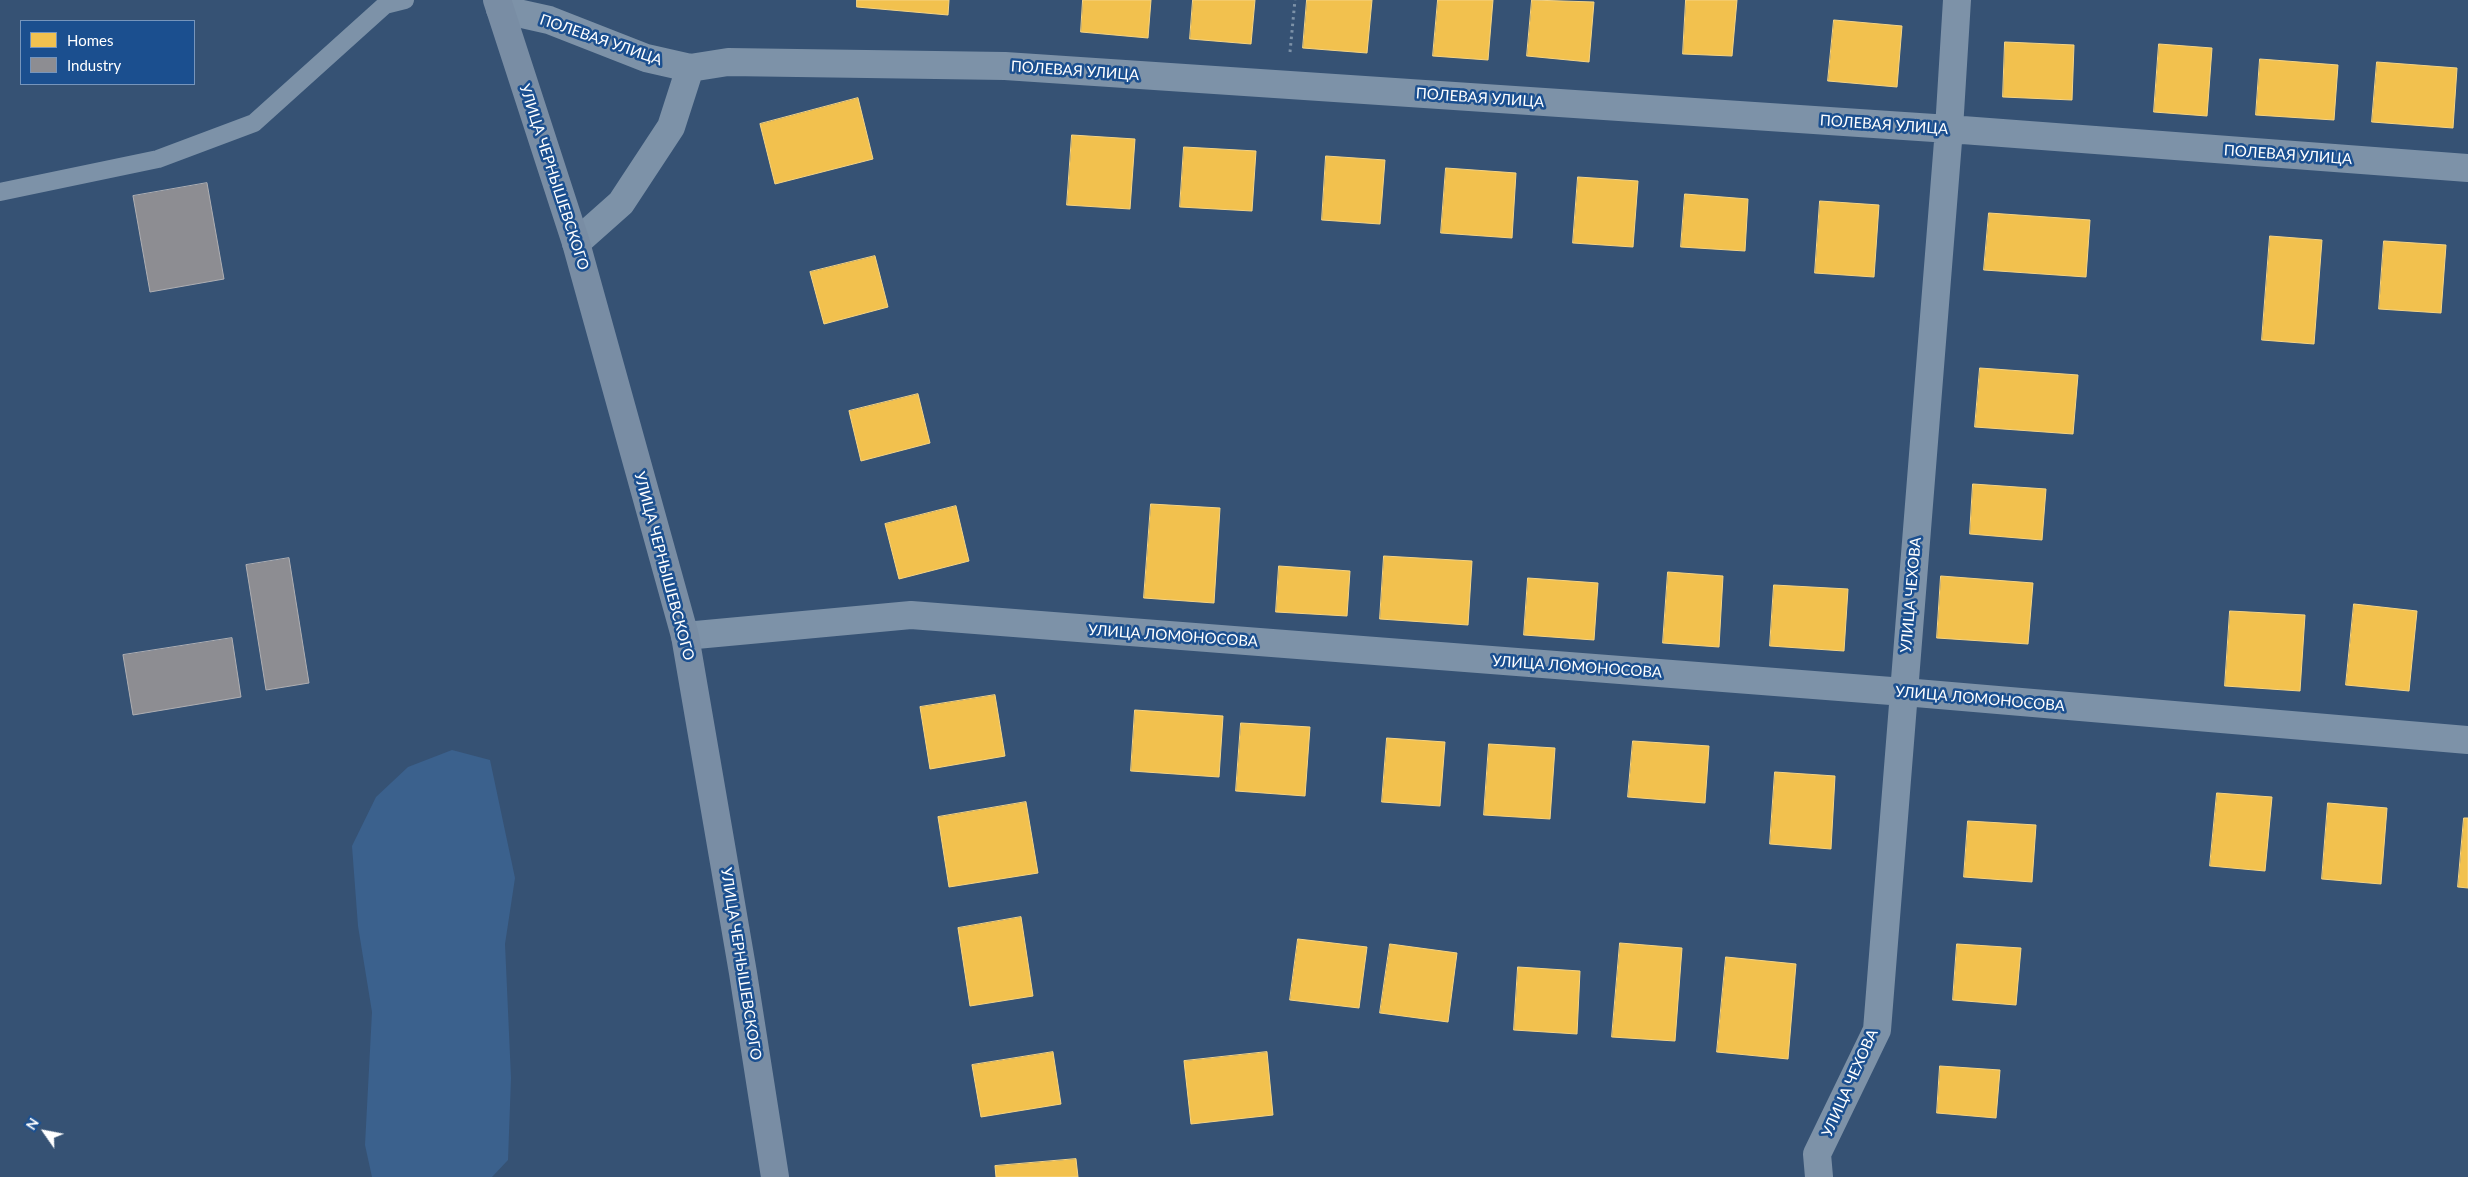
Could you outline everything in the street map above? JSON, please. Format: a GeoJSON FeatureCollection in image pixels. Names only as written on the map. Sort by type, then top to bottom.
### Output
{"type":"FeatureCollection","features":[{"type":"Feature","properties":{"kind":"main road","name":"УЛИЦА ЧЕРНЫШЕВСКОГО"},"geometry":{"type":"LineString","coordinates":[[498,5],[576,243],[685,636],[743,973],[775,1177]]}},
{"type":"Feature","properties":{"kind":"street","name":"УЛИЦА ЧЕХОВА"},"geometry":{"type":"LineString","coordinates":[[1819,1177],[1818,1154],[1877,1030],[1949,129],[1957,0]]}},
{"type":"Feature","properties":{"kind":"street","name":"ПОЛЕВАЯ УЛИЦА"},"geometry":{"type":"LineString","coordinates":[[498,5],[549,20],[646,58],[690,68],[728,62],[1005,66],[1949,129],[2468,168]]}},
{"type":"Feature","properties":{"kind":"street"},"geometry":{"type":"LineString","coordinates":[[576,243],[621,203],[671,127],[690,68]]}},
{"type":"Feature","properties":{"kind":"street","name":"УЛИЦА ЛОМОНОСОВА"},"geometry":{"type":"LineString","coordinates":[[685,636],[911,616],[1904,692],[2468,740]]}},
{"type":"Feature","properties":{"kind":"lane"},"geometry":{"type":"LineString","coordinates":[[0,192],[158,160],[254,122],[385,6],[405,0]]}},
{"type":"Feature","properties":{"kind":"path"},"geometry":{"type":"LineString","coordinates":[[1287,85],[1295,0]]}},
{"type":"Feature","properties":{"kind":"water"},"geometry":{"type":"Polygon","coordinates":[[[452,750],[490,760],[515,878],[505,944],[511,1078],[508,1160],[492,1177],[372,1177],[365,1145],[372,1012],[358,926],[352,846],[376,797],[408,767],[452,750]]]}},
{"type":"Feature","properties":{"kind":"building: Homes"},"geometry":{"type":"Polygon","coordinates":[[[857,0],[949,0],[948,15],[857,7],[857,0]]]}},
{"type":"Feature","properties":{"kind":"building: Homes"},"geometry":{"type":"Polygon","coordinates":[[[1083,0],[1151,0],[1148,38],[1081,32],[1083,0]]]}},
{"type":"Feature","properties":{"kind":"building: Homes"},"geometry":{"type":"Polygon","coordinates":[[[1193,0],[1255,0],[1251,44],[1190,39],[1193,0]]]}},
{"type":"Feature","properties":{"kind":"building: Homes"},"geometry":{"type":"Polygon","coordinates":[[[1307,0],[1372,0],[1367,53],[1303,48],[1307,0]]]}},
{"type":"Feature","properties":{"kind":"building: Homes"},"geometry":{"type":"Polygon","coordinates":[[[1438,0],[1493,0],[1488,60],[1433,56],[1438,0]]]}},
{"type":"Feature","properties":{"kind":"building: Homes"},"geometry":{"type":"Polygon","coordinates":[[[1532,0],[1594,2],[1589,62],[1527,56],[1532,0]]]}},
{"type":"Feature","properties":{"kind":"building: Homes"},"geometry":{"type":"Polygon","coordinates":[[[1686,0],[1737,0],[1732,56],[1683,54],[1686,0]]]}},
{"type":"Feature","properties":{"kind":"building: Homes"},"geometry":{"type":"Polygon","coordinates":[[[1834,20],[1902,26],[1897,87],[1828,81],[1834,20]]]}},
{"type":"Feature","properties":{"kind":"building: Homes"},"geometry":{"type":"Polygon","coordinates":[[[2005,42],[2074,45],[2072,100],[2003,97],[2005,42]]]}},
{"type":"Feature","properties":{"kind":"building: Homes"},"geometry":{"type":"Polygon","coordinates":[[[2159,44],[2212,48],[2207,116],[2154,112],[2159,44]]]}},
{"type":"Feature","properties":{"kind":"building: Homes"},"geometry":{"type":"Polygon","coordinates":[[[2260,59],[2338,65],[2334,120],[2256,115],[2260,59]]]}},
{"type":"Feature","properties":{"kind":"building: Homes"},"geometry":{"type":"Polygon","coordinates":[[[2377,62],[2457,68],[2453,128],[2372,122],[2377,62]]]}},
{"type":"Feature","properties":{"kind":"building: Homes"},"geometry":{"type":"Polygon","coordinates":[[[858,98],[873,159],[775,184],[760,124],[858,98]]]}},
{"type":"Feature","properties":{"kind":"building: Homes"},"geometry":{"type":"Polygon","coordinates":[[[1072,135],[1135,139],[1130,209],[1067,205],[1072,135]]]}},
{"type":"Feature","properties":{"kind":"building: Homes"},"geometry":{"type":"Polygon","coordinates":[[[1184,147],[1256,151],[1252,211],[1180,207],[1184,147]]]}},
{"type":"Feature","properties":{"kind":"building: Homes"},"geometry":{"type":"Polygon","coordinates":[[[1326,156],[1385,160],[1380,224],[1322,220],[1326,156]]]}},
{"type":"Feature","properties":{"kind":"building: Homes"},"geometry":{"type":"Polygon","coordinates":[[[1446,168],[1516,173],[1512,238],[1441,233],[1446,168]]]}},
{"type":"Feature","properties":{"kind":"building: Homes"},"geometry":{"type":"Polygon","coordinates":[[[1578,177],[1638,181],[1633,247],[1573,243],[1578,177]]]}},
{"type":"Feature","properties":{"kind":"building: Homes"},"geometry":{"type":"Polygon","coordinates":[[[1685,194],[1748,199],[1745,251],[1681,247],[1685,194]]]}},
{"type":"Feature","properties":{"kind":"building: Homes"},"geometry":{"type":"Polygon","coordinates":[[[1820,201],[1879,205],[1874,277],[1815,273],[1820,201]]]}},
{"type":"Feature","properties":{"kind":"building: Homes"},"geometry":{"type":"Polygon","coordinates":[[[1989,213],[2090,220],[2086,277],[1984,270],[1989,213]]]}},
{"type":"Feature","properties":{"kind":"building: Homes"},"geometry":{"type":"Polygon","coordinates":[[[2270,236],[2322,240],[2314,344],[2262,340],[2270,236]]]}},
{"type":"Feature","properties":{"kind":"building: Homes"},"geometry":{"type":"Polygon","coordinates":[[[2384,241],[2446,245],[2441,313],[2379,309],[2384,241]]]}},
{"type":"Feature","properties":{"kind":"building: Homes"},"geometry":{"type":"Polygon","coordinates":[[[875,256],[888,307],[824,324],[810,272],[875,256]]]}},
{"type":"Feature","properties":{"kind":"building: Homes"},"geometry":{"type":"Polygon","coordinates":[[[1980,368],[2078,375],[2073,434],[1975,427],[1980,368]]]}},
{"type":"Feature","properties":{"kind":"building: Homes"},"geometry":{"type":"Polygon","coordinates":[[[918,394],[930,443],[861,461],[849,411],[918,394]]]}},
{"type":"Feature","properties":{"kind":"building: Homes"},"geometry":{"type":"Polygon","coordinates":[[[1973,484],[2046,489],[2042,540],[1970,534],[1973,484]]]}},
{"type":"Feature","properties":{"kind":"building: Homes"},"geometry":{"type":"Polygon","coordinates":[[[1151,504],[1220,508],[1214,603],[1144,598],[1151,504]]]}},
{"type":"Feature","properties":{"kind":"building: Homes"},"geometry":{"type":"Polygon","coordinates":[[[956,506],[969,561],[899,579],[885,524],[956,506]]]}},
{"type":"Feature","properties":{"kind":"building: Homes"},"geometry":{"type":"Polygon","coordinates":[[[1384,556],[1472,561],[1468,625],[1380,619],[1384,556]]]}},
{"type":"Feature","properties":{"kind":"building: Homes"},"geometry":{"type":"Polygon","coordinates":[[[1279,566],[1350,571],[1347,616],[1276,612],[1279,566]]]}},
{"type":"Feature","properties":{"kind":"building: Homes"},"geometry":{"type":"Polygon","coordinates":[[[1668,572],[1723,576],[1719,647],[1663,643],[1668,572]]]}},
{"type":"Feature","properties":{"kind":"building: Homes"},"geometry":{"type":"Polygon","coordinates":[[[1941,576],[2033,583],[2028,644],[1937,638],[1941,576]]]}},
{"type":"Feature","properties":{"kind":"building: Homes"},"geometry":{"type":"Polygon","coordinates":[[[1528,578],[1598,583],[1594,640],[1524,635],[1528,578]]]}},
{"type":"Feature","properties":{"kind":"building: Homes"},"geometry":{"type":"Polygon","coordinates":[[[1774,585],[1848,589],[1844,651],[1770,646],[1774,585]]]}},
{"type":"Feature","properties":{"kind":"building: Homes"},"geometry":{"type":"Polygon","coordinates":[[[2354,604],[2417,611],[2409,691],[2346,685],[2354,604]]]}},
{"type":"Feature","properties":{"kind":"building: Homes"},"geometry":{"type":"Polygon","coordinates":[[[2230,611],[2305,615],[2300,691],[2225,686],[2230,611]]]}},
{"type":"Feature","properties":{"kind":"building: Homes"},"geometry":{"type":"Polygon","coordinates":[[[995,695],[1005,756],[930,769],[920,707],[995,695]]]}},
{"type":"Feature","properties":{"kind":"building: Homes"},"geometry":{"type":"Polygon","coordinates":[[[1135,710],[1223,716],[1219,777],[1131,771],[1135,710]]]}},
{"type":"Feature","properties":{"kind":"building: Homes"},"geometry":{"type":"Polygon","coordinates":[[[1241,723],[1310,727],[1305,796],[1236,791],[1241,723]]]}},
{"type":"Feature","properties":{"kind":"building: Homes"},"geometry":{"type":"Polygon","coordinates":[[[1387,738],[1445,742],[1440,806],[1382,802],[1387,738]]]}},
{"type":"Feature","properties":{"kind":"building: Homes"},"geometry":{"type":"Polygon","coordinates":[[[1633,741],[1709,746],[1705,803],[1628,797],[1633,741]]]}},
{"type":"Feature","properties":{"kind":"building: Homes"},"geometry":{"type":"Polygon","coordinates":[[[1489,744],[1555,748],[1550,819],[1484,815],[1489,744]]]}},
{"type":"Feature","properties":{"kind":"building: Homes"},"geometry":{"type":"Polygon","coordinates":[[[1775,772],[1835,776],[1831,849],[1770,844],[1775,772]]]}},
{"type":"Feature","properties":{"kind":"building: Homes"},"geometry":{"type":"Polygon","coordinates":[[[2217,793],[2272,797],[2265,871],[2210,866],[2217,793]]]}},
{"type":"Feature","properties":{"kind":"building: Homes"},"geometry":{"type":"Polygon","coordinates":[[[1026,802],[1038,873],[949,887],[938,817],[1026,802]]]}},
{"type":"Feature","properties":{"kind":"building: Homes"},"geometry":{"type":"Polygon","coordinates":[[[2328,803],[2387,808],[2381,884],[2322,879],[2328,803]]]}},
{"type":"Feature","properties":{"kind":"building: Homes"},"geometry":{"type":"Polygon","coordinates":[[[2464,818],[2468,818],[2468,888],[2458,887],[2464,818]]]}},
{"type":"Feature","properties":{"kind":"building: Homes"},"geometry":{"type":"Polygon","coordinates":[[[1968,821],[2036,825],[2032,882],[1964,877],[1968,821]]]}},
{"type":"Feature","properties":{"kind":"building: Homes"},"geometry":{"type":"Polygon","coordinates":[[[1021,917],[1033,996],[970,1006],[958,928],[1021,917]]]}},
{"type":"Feature","properties":{"kind":"building: Homes"},"geometry":{"type":"Polygon","coordinates":[[[1298,939],[1367,947],[1359,1008],[1290,1000],[1298,939]]]}},
{"type":"Feature","properties":{"kind":"building: Homes"},"geometry":{"type":"Polygon","coordinates":[[[1620,943],[1682,948],[1675,1041],[1612,1037],[1620,943]]]}},
{"type":"Feature","properties":{"kind":"building: Homes"},"geometry":{"type":"Polygon","coordinates":[[[1390,944],[1457,953],[1448,1022],[1380,1013],[1390,944]]]}},
{"type":"Feature","properties":{"kind":"building: Homes"},"geometry":{"type":"Polygon","coordinates":[[[1957,944],[2021,948],[2016,1005],[1953,1000],[1957,944]]]}},
{"type":"Feature","properties":{"kind":"building: Homes"},"geometry":{"type":"Polygon","coordinates":[[[1726,957],[1796,964],[1788,1059],[1717,1052],[1726,957]]]}},
{"type":"Feature","properties":{"kind":"building: Homes"},"geometry":{"type":"Polygon","coordinates":[[[1518,967],[1580,971],[1577,1034],[1514,1030],[1518,967]]]}},
{"type":"Feature","properties":{"kind":"building: Homes"},"geometry":{"type":"Polygon","coordinates":[[[1053,1052],[1061,1104],[981,1117],[972,1065],[1053,1052]]]}},
{"type":"Feature","properties":{"kind":"building: Homes"},"geometry":{"type":"Polygon","coordinates":[[[1267,1052],[1273,1115],[1191,1124],[1184,1061],[1267,1052]]]}},
{"type":"Feature","properties":{"kind":"building: Homes"},"geometry":{"type":"Polygon","coordinates":[[[1940,1066],[2000,1070],[1996,1118],[1937,1113],[1940,1066]]]}},
{"type":"Feature","properties":{"kind":"building: Homes"},"geometry":{"type":"Polygon","coordinates":[[[1076,1159],[1078,1177],[996,1177],[995,1166],[1076,1159]]]}},
{"type":"Feature","properties":{"kind":"building: Industry"},"geometry":{"type":"Polygon","coordinates":[[[207,183],[224,279],[150,292],[133,196],[207,183]]]}},
{"type":"Feature","properties":{"kind":"building: Industry"},"geometry":{"type":"Polygon","coordinates":[[[289,558],[309,683],[266,690],[246,565],[289,558]]]}},
{"type":"Feature","properties":{"kind":"building: Industry"},"geometry":{"type":"Polygon","coordinates":[[[232,638],[241,697],[133,715],[123,655],[232,638]]]}}]}
